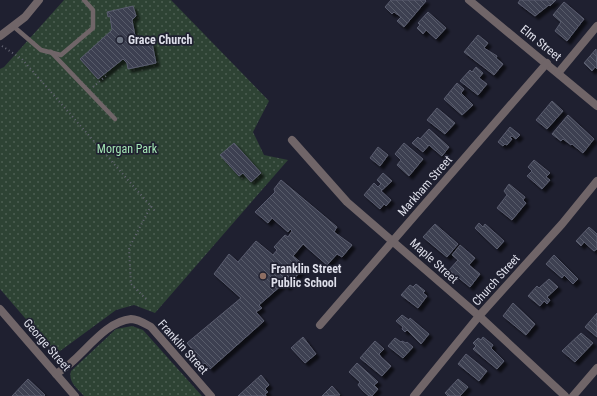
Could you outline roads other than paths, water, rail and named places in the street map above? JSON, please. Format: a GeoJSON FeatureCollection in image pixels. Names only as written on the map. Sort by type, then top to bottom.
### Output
{"type":"FeatureCollection","features":[{"type":"Feature","properties":{"kind":"street"},"geometry":{"type":"LineString","coordinates":[[0,36],[25,17],[39,0]]}},
{"type":"Feature","properties":{"kind":"street","name":"Elm Street"},"geometry":{"type":"LineString","coordinates":[[469,0],[559,72],[597,106]]}},
{"type":"Feature","properties":{"kind":"street"},"geometry":{"type":"LineString","coordinates":[[559,72],[597,26]]}},
{"type":"Feature","properties":{"kind":"street","name":"Markham Street"},"geometry":{"type":"LineString","coordinates":[[320,325],[547,63]]}},
{"type":"Feature","properties":{"kind":"street","name":"Maple Street"},"geometry":{"type":"LineString","coordinates":[[292,140],[347,202],[479,316],[565,396]]}},
{"type":"Feature","properties":{"kind":"street","name":"Church Street"},"geometry":{"type":"LineString","coordinates":[[414,396],[479,316],[562,224],[597,181]]}},
{"type":"Feature","properties":{"kind":"street","name":"George Street"},"geometry":{"type":"LineString","coordinates":[[0,309],[75,396]]}},
{"type":"Feature","properties":{"kind":"street","name":"Franklin Street"},"geometry":{"type":"LineString","coordinates":[[56,374],[72,362],[106,330],[120,322],[131,319],[139,320],[151,327],[211,396]]}},
{"type":"Feature","properties":{"kind":"street"},"geometry":{"type":"LineString","coordinates":[[573,396],[597,368]]}},
{"type":"Feature","properties":{"kind":"lane"},"geometry":{"type":"LineString","coordinates":[[13,26],[42,50],[61,55],[93,28],[93,10],[84,0]]}},
{"type":"Feature","properties":{"kind":"lane"},"geometry":{"type":"LineString","coordinates":[[51,52],[115,119]]}},
{"type":"Feature","properties":{"kind":"place","name":"Grace Church"},"geometry":{"type":"Point","coordinates":[120,40]}},
{"type":"Feature","properties":{"kind":"place","name":"Franklin Street Public School"},"geometry":{"type":"Point","coordinates":[263,276]}},
{"type":"Feature","properties":{"kind":"park label","name":"Morgan Park"},"geometry":{"type":"Point","coordinates":[127,149]}}]}
